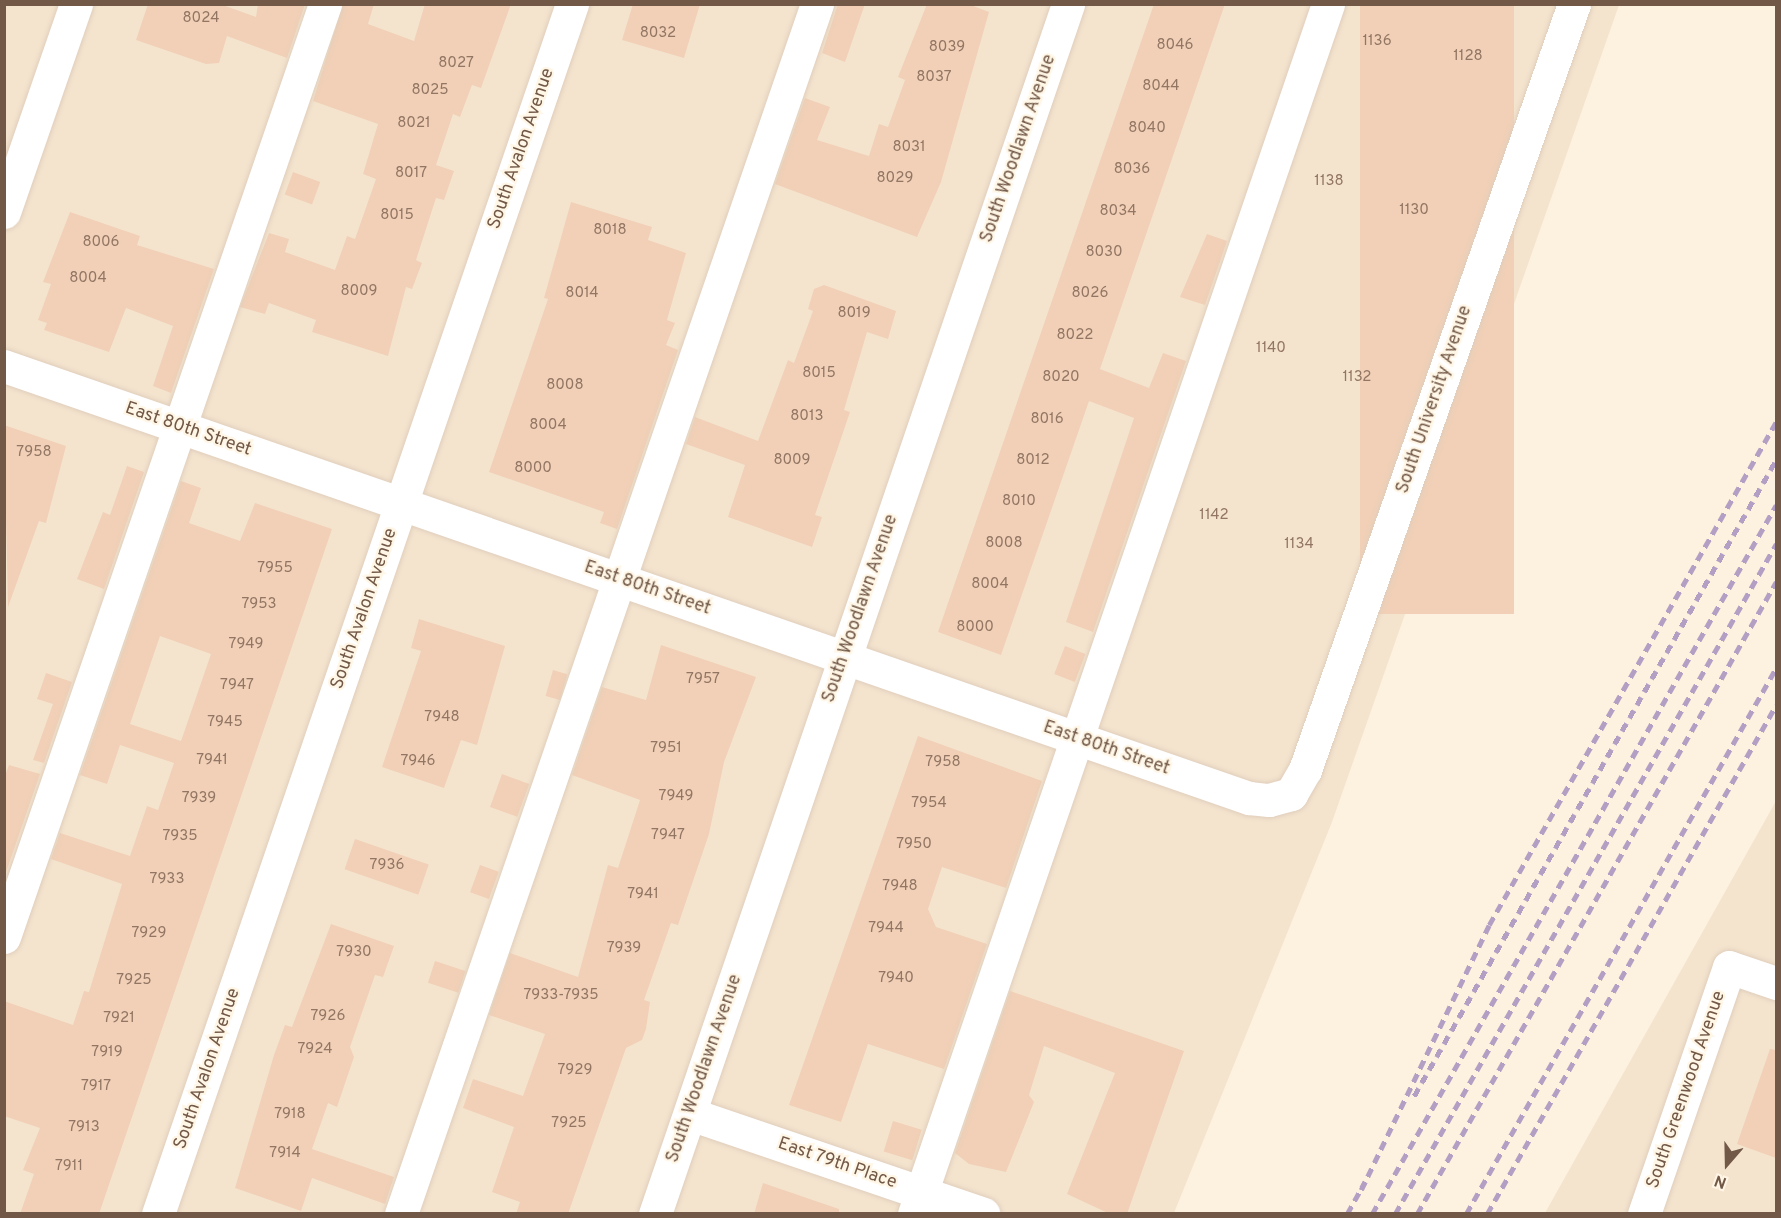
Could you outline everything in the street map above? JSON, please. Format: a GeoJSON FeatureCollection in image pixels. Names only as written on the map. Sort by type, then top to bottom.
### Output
{"type":"FeatureCollection","features":[{"type":"Feature","properties":{"kind":"street"},"geometry":{"type":"LineString","coordinates":[[4,212],[76,4]]}},
{"type":"Feature","properties":{"kind":"street"},"geometry":{"type":"LineString","coordinates":[[4,937],[325,4]]}},
{"type":"Feature","properties":{"kind":"street","name":"South Avalon Avenue"},"geometry":{"type":"LineString","coordinates":[[158,1214],[572,4]]}},
{"type":"Feature","properties":{"kind":"street"},"geometry":{"type":"LineString","coordinates":[[401,1214],[816,4]]}},
{"type":"Feature","properties":{"kind":"street","name":"South Woodlawn Avenue"},"geometry":{"type":"LineString","coordinates":[[655,1214],[1068,4]]}},
{"type":"Feature","properties":{"kind":"street"},"geometry":{"type":"LineString","coordinates":[[917,1203],[1328,4]]}},
{"type":"Feature","properties":{"kind":"street","name":"South University Avenue"},"geometry":{"type":"LineString","coordinates":[[1291,794],[1305,770],[1574,4]]}},
{"type":"Feature","properties":{"kind":"street","name":"East 80th Street"},"geometry":{"type":"LineString","coordinates":[[4,366],[1249,798],[1291,794]]}},
{"type":"Feature","properties":{"kind":"street","name":"South Greenwood Avenue"},"geometry":{"type":"LineString","coordinates":[[1644,1214],[1729,967],[1776,983]]}},
{"type":"Feature","properties":{"kind":"street","name":"East 79th Place"},"geometry":{"type":"LineString","coordinates":[[690,1114],[917,1203],[983,1214]]}},
{"type":"Feature","properties":{"kind":"shaded area"},"geometry":{"type":"Polygon","coordinates":[[[5,5],[1619,5],[1332,822],[1174,1213],[5,1214],[5,5]]]}},
{"type":"Feature","properties":{"kind":"shaded area"},"geometry":{"type":"Polygon","coordinates":[[[1776,801],[1776,1213],[1545,1213],[1776,801]]]}},
{"type":"Feature","properties":{"kind":"building"},"geometry":{"type":"Polygon","coordinates":[[[148,4],[220,4],[256,17],[258,4],[305,4],[287,58],[227,36],[219,63],[206,64],[136,40],[148,4]]]}},
{"type":"Feature","properties":{"kind":"building"},"geometry":{"type":"Polygon","coordinates":[[[343,4],[374,4],[368,24],[414,41],[425,4],[511,4],[481,88],[472,85],[460,117],[453,114],[436,165],[454,171],[444,200],[436,198],[416,260],[422,263],[412,289],[406,287],[388,356],[312,332],[316,320],[269,303],[265,314],[240,307],[269,233],[289,239],[285,252],[335,270],[347,236],[355,239],[376,179],[363,174],[378,124],[313,101],[343,4]]]}},
{"type":"Feature","properties":{"kind":"building"},"geometry":{"type":"Polygon","coordinates":[[[633,4],[700,4],[684,58],[622,40],[633,4]]]}},
{"type":"Feature","properties":{"kind":"building"},"geometry":{"type":"Polygon","coordinates":[[[838,4],[865,4],[845,62],[822,53],[838,4]]]}},
{"type":"Feature","properties":{"kind":"building"},"geometry":{"type":"Polygon","coordinates":[[[927,4],[968,4],[989,12],[941,182],[917,237],[775,184],[805,98],[830,107],[817,140],[869,156],[879,124],[888,127],[905,80],[898,77],[927,4]]]}},
{"type":"Feature","properties":{"kind":"building"},"geometry":{"type":"Polygon","coordinates":[[[1154,4],[1225,4],[1100,369],[1149,388],[1163,353],[1186,361],[1093,632],[1066,622],[1134,418],[1089,401],[1001,655],[938,632],[1154,4]]]}},
{"type":"Feature","properties":{"kind":"building"},"geometry":{"type":"Polygon","coordinates":[[[1360,4],[1514,4],[1514,614],[1360,614],[1360,4]]]}},
{"type":"Feature","properties":{"kind":"building"},"geometry":{"type":"Polygon","coordinates":[[[293,172],[320,182],[312,204],[285,195],[293,172]]]}},
{"type":"Feature","properties":{"kind":"building"},"geometry":{"type":"Polygon","coordinates":[[[571,202],[652,227],[648,240],[686,253],[667,320],[675,323],[666,345],[678,350],[617,529],[600,523],[604,512],[489,472],[548,299],[544,298],[571,202]]]}},
{"type":"Feature","properties":{"kind":"building"},"geometry":{"type":"Polygon","coordinates":[[[70,212],[140,236],[137,245],[214,269],[171,393],[153,386],[173,326],[126,308],[109,352],[44,330],[47,323],[38,320],[51,284],[43,282],[70,212]]]}},
{"type":"Feature","properties":{"kind":"building"},"geometry":{"type":"Polygon","coordinates":[[[1207,234],[1227,241],[1205,305],[1180,297],[1207,234]]]}},
{"type":"Feature","properties":{"kind":"building"},"geometry":{"type":"Polygon","coordinates":[[[824,285],[896,311],[888,339],[867,332],[844,410],[850,412],[815,515],[822,517],[812,547],[728,517],[745,465],[686,444],[695,417],[758,441],[788,360],[794,363],[813,311],[808,309],[814,289],[824,285]]]}},
{"type":"Feature","properties":{"kind":"building"},"geometry":{"type":"Polygon","coordinates":[[[4,425],[66,446],[46,523],[39,521],[8,607],[4,425]]]}},
{"type":"Feature","properties":{"kind":"building"},"geometry":{"type":"Polygon","coordinates":[[[127,466],[144,472],[104,589],[77,579],[103,512],[110,515],[127,466]]]}},
{"type":"Feature","properties":{"kind":"building"},"geometry":{"type":"Polygon","coordinates":[[[181,481],[201,488],[189,523],[240,541],[255,503],[332,529],[99,1214],[20,1214],[34,1174],[23,1170],[40,1128],[4,1116],[4,1001],[73,1025],[84,991],[89,992],[122,884],[51,859],[60,833],[130,856],[147,806],[158,810],[174,763],[120,745],[107,784],[80,775],[181,481]],[[160,636],[130,724],[181,741],[211,654],[160,636]]]}},
{"type":"Feature","properties":{"kind":"building"},"geometry":{"type":"Polygon","coordinates":[[[419,619],[505,646],[477,745],[461,740],[444,788],[382,767],[421,651],[411,648],[419,619]]]}},
{"type":"Feature","properties":{"kind":"building"},"geometry":{"type":"Polygon","coordinates":[[[661,645],[756,677],[724,762],[709,834],[678,925],[671,923],[644,1000],[650,1002],[646,1029],[642,1040],[626,1048],[568,1214],[516,1214],[520,1202],[492,1192],[514,1127],[463,1108],[473,1079],[523,1096],[545,1034],[489,1015],[510,953],[578,977],[608,865],[618,868],[640,800],[572,775],[602,687],[646,700],[661,645]]]}},
{"type":"Feature","properties":{"kind":"building"},"geometry":{"type":"Polygon","coordinates":[[[1065,646],[1086,654],[1075,682],[1054,674],[1065,646]]]}},
{"type":"Feature","properties":{"kind":"building"},"geometry":{"type":"Polygon","coordinates":[[[553,670],[567,674],[560,700],[546,696],[553,670]]]}},
{"type":"Feature","properties":{"kind":"building"},"geometry":{"type":"Polygon","coordinates":[[[46,673],[72,682],[44,763],[33,760],[53,704],[37,699],[46,673]]]}},
{"type":"Feature","properties":{"kind":"building"},"geometry":{"type":"Polygon","coordinates":[[[918,736],[1042,781],[1006,888],[942,867],[928,909],[936,927],[987,944],[944,1069],[868,1044],[841,1122],[789,1105],[918,736]]]}},
{"type":"Feature","properties":{"kind":"building"},"geometry":{"type":"Polygon","coordinates":[[[9,765],[40,774],[4,878],[4,778],[9,765]]]}},
{"type":"Feature","properties":{"kind":"building"},"geometry":{"type":"Polygon","coordinates":[[[502,774],[529,784],[517,817],[490,807],[502,774]]]}},
{"type":"Feature","properties":{"kind":"building"},"geometry":{"type":"Polygon","coordinates":[[[355,839],[429,864],[418,895],[345,869],[355,839]]]}},
{"type":"Feature","properties":{"kind":"building"},"geometry":{"type":"Polygon","coordinates":[[[480,865],[499,872],[489,899],[470,892],[480,865]]]}},
{"type":"Feature","properties":{"kind":"building"},"geometry":{"type":"Polygon","coordinates":[[[331,924],[394,946],[383,977],[375,975],[350,1047],[354,1057],[337,1107],[328,1103],[312,1149],[394,1177],[385,1204],[312,1178],[301,1211],[235,1188],[274,1055],[285,1025],[292,1027],[331,924]]]}},
{"type":"Feature","properties":{"kind":"building"},"geometry":{"type":"Polygon","coordinates":[[[435,961],[465,971],[458,993],[428,983],[435,961]]]}},
{"type":"Feature","properties":{"kind":"building"},"geometry":{"type":"Polygon","coordinates":[[[1010,991],[1184,1051],[1127,1214],[1110,1214],[1067,1194],[1115,1073],[1044,1046],[1029,1095],[1034,1102],[1006,1172],[969,1164],[955,1153],[1010,991]]]}},
{"type":"Feature","properties":{"kind":"building"},"geometry":{"type":"Polygon","coordinates":[[[1770,1049],[1776,1050],[1776,1158],[1737,1144],[1770,1049]]]}},
{"type":"Feature","properties":{"kind":"building"},"geometry":{"type":"Polygon","coordinates":[[[893,1121],[922,1130],[912,1160],[884,1152],[893,1121]]]}},
{"type":"Feature","properties":{"kind":"building"},"geometry":{"type":"Polygon","coordinates":[[[763,1183],[839,1209],[839,1214],[754,1214],[763,1183]]]}},
{"type":"Feature","properties":{"kind":"railway"},"geometry":{"type":"LineString","coordinates":[[1361,1190],[1489,925],[1776,422]]}},
{"type":"Feature","properties":{"kind":"railway"},"geometry":{"type":"LineString","coordinates":[[1414,1096],[1776,460]]}},
{"type":"Feature","properties":{"kind":"railway"},"geometry":{"type":"LineString","coordinates":[[1372,1214],[1776,505]]}},
{"type":"Feature","properties":{"kind":"railway"},"geometry":{"type":"LineString","coordinates":[[1395,1214],[1776,544]]}},
{"type":"Feature","properties":{"kind":"railway"},"geometry":{"type":"LineString","coordinates":[[1417,1214],[1776,582]]}},
{"type":"Feature","properties":{"kind":"railway"},"geometry":{"type":"LineString","coordinates":[[1466,1214],[1776,668]]}},
{"type":"Feature","properties":{"kind":"railway"},"geometry":{"type":"LineString","coordinates":[[1487,1214],[1776,705]]}},
{"type":"Feature","properties":{"kind":"railway"},"geometry":{"type":"LineString","coordinates":[[1347,1214],[1365,1182]]}}]}
